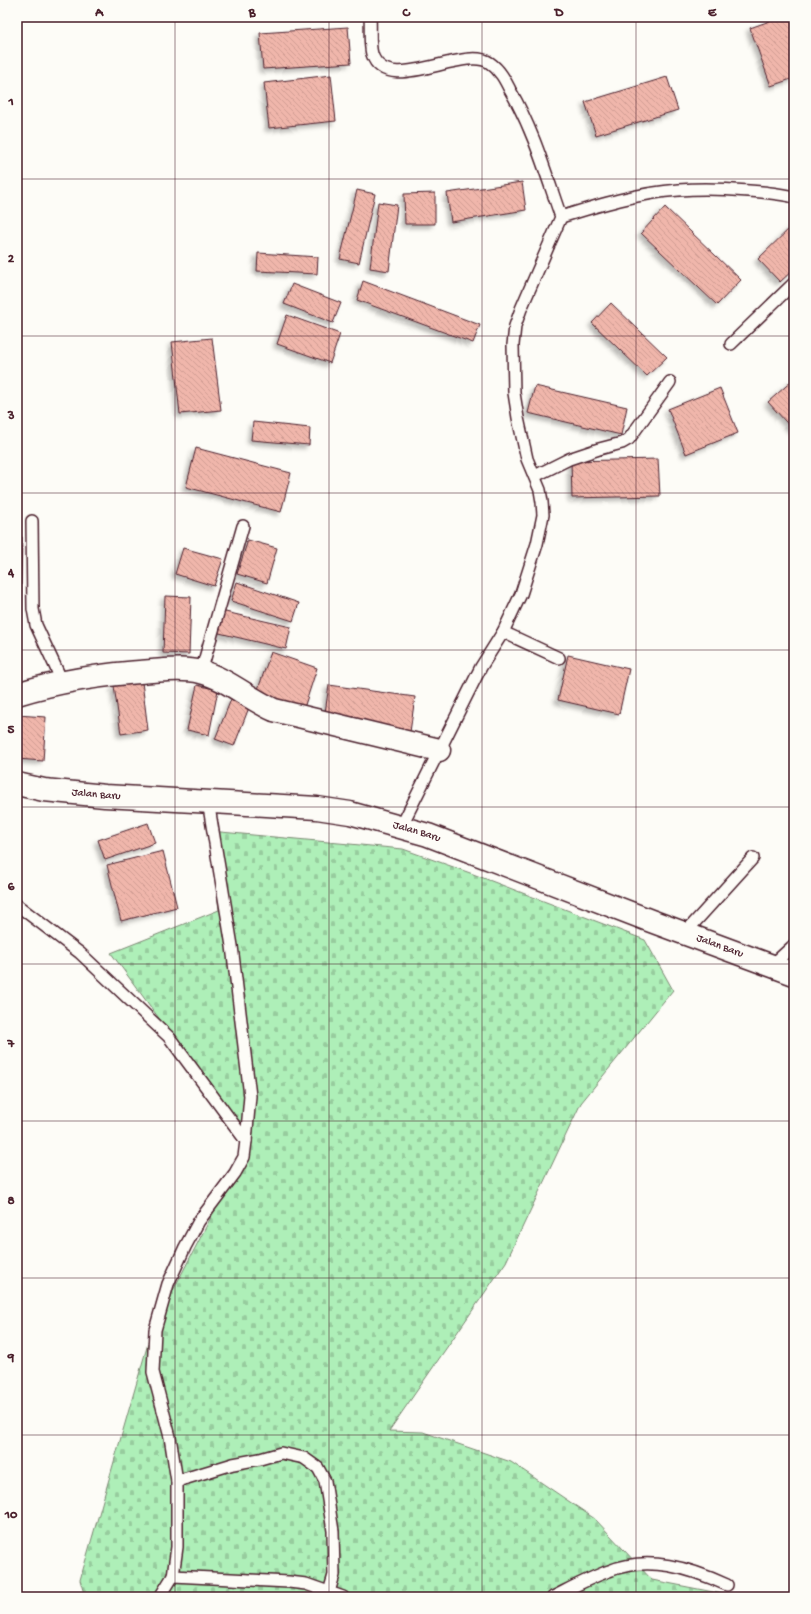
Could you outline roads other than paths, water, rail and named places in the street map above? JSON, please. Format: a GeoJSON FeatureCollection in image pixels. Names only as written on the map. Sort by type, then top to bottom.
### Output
{"type":"FeatureCollection","features":[{"type":"Feature","properties":{"kind":"street"},"geometry":{"type":"LineString","coordinates":[[17,694],[62,681],[90,676],[173,670],[200,672],[216,677],[255,701],[274,710],[439,750]]}},
{"type":"Feature","properties":{"kind":"street","name":"Jalan Baru"},"geometry":{"type":"LineString","coordinates":[[17,784],[44,790],[105,796],[317,808],[350,813],[428,835],[794,974]]}},
{"type":"Feature","properties":{"kind":"lane"},"geometry":{"type":"LineString","coordinates":[[370,17],[372,53],[376,61],[385,70],[401,72],[474,59],[489,62],[501,73],[523,114],[539,152],[561,217],[521,309],[515,326],[512,345],[514,393],[518,418],[527,459],[535,476],[542,502],[543,515],[537,544],[521,594],[503,632],[481,667],[401,827]]}},
{"type":"Feature","properties":{"kind":"lane"},"geometry":{"type":"LineString","coordinates":[[561,217],[619,200],[646,194],[679,190],[723,189],[781,194],[794,197]]}},
{"type":"Feature","properties":{"kind":"lane"},"geometry":{"type":"LineString","coordinates":[[732,344],[794,283]]}},
{"type":"Feature","properties":{"kind":"lane"},"geometry":{"type":"LineString","coordinates":[[535,476],[569,459],[599,449],[622,444],[629,439],[670,382]]}},
{"type":"Feature","properties":{"kind":"lane"},"geometry":{"type":"LineString","coordinates":[[32,521],[33,609],[36,625],[62,681]]}},
{"type":"Feature","properties":{"kind":"lane"},"geometry":{"type":"LineString","coordinates":[[200,672],[243,526]]}},
{"type":"Feature","properties":{"kind":"lane"},"geometry":{"type":"LineString","coordinates":[[503,632],[559,658]]}},
{"type":"Feature","properties":{"kind":"lane"},"geometry":{"type":"LineString","coordinates":[[160,1597],[173,1576],[177,1547],[177,1481],[170,1437],[153,1372],[155,1330],[168,1284],[185,1247],[199,1221],[235,1173],[244,1157],[250,1096],[232,946],[208,801]]}},
{"type":"Feature","properties":{"kind":"lane"},"geometry":{"type":"LineString","coordinates":[[685,933],[753,858]]}},
{"type":"Feature","properties":{"kind":"lane"},"geometry":{"type":"LineString","coordinates":[[17,906],[80,953],[169,1038],[246,1141]]}},
{"type":"Feature","properties":{"kind":"lane"},"geometry":{"type":"LineString","coordinates":[[772,966],[794,944]]}},
{"type":"Feature","properties":{"kind":"lane"},"geometry":{"type":"LineString","coordinates":[[177,1481],[233,1464],[282,1453],[304,1458],[314,1464],[325,1481],[333,1531],[334,1575],[329,1592]]}},
{"type":"Feature","properties":{"kind":"lane"},"geometry":{"type":"LineString","coordinates":[[553,1597],[610,1570],[627,1565],[645,1563],[670,1565],[708,1576],[727,1585]]}},
{"type":"Feature","properties":{"kind":"lane"},"geometry":{"type":"LineString","coordinates":[[173,1576],[306,1584],[343,1597]]}}]}
